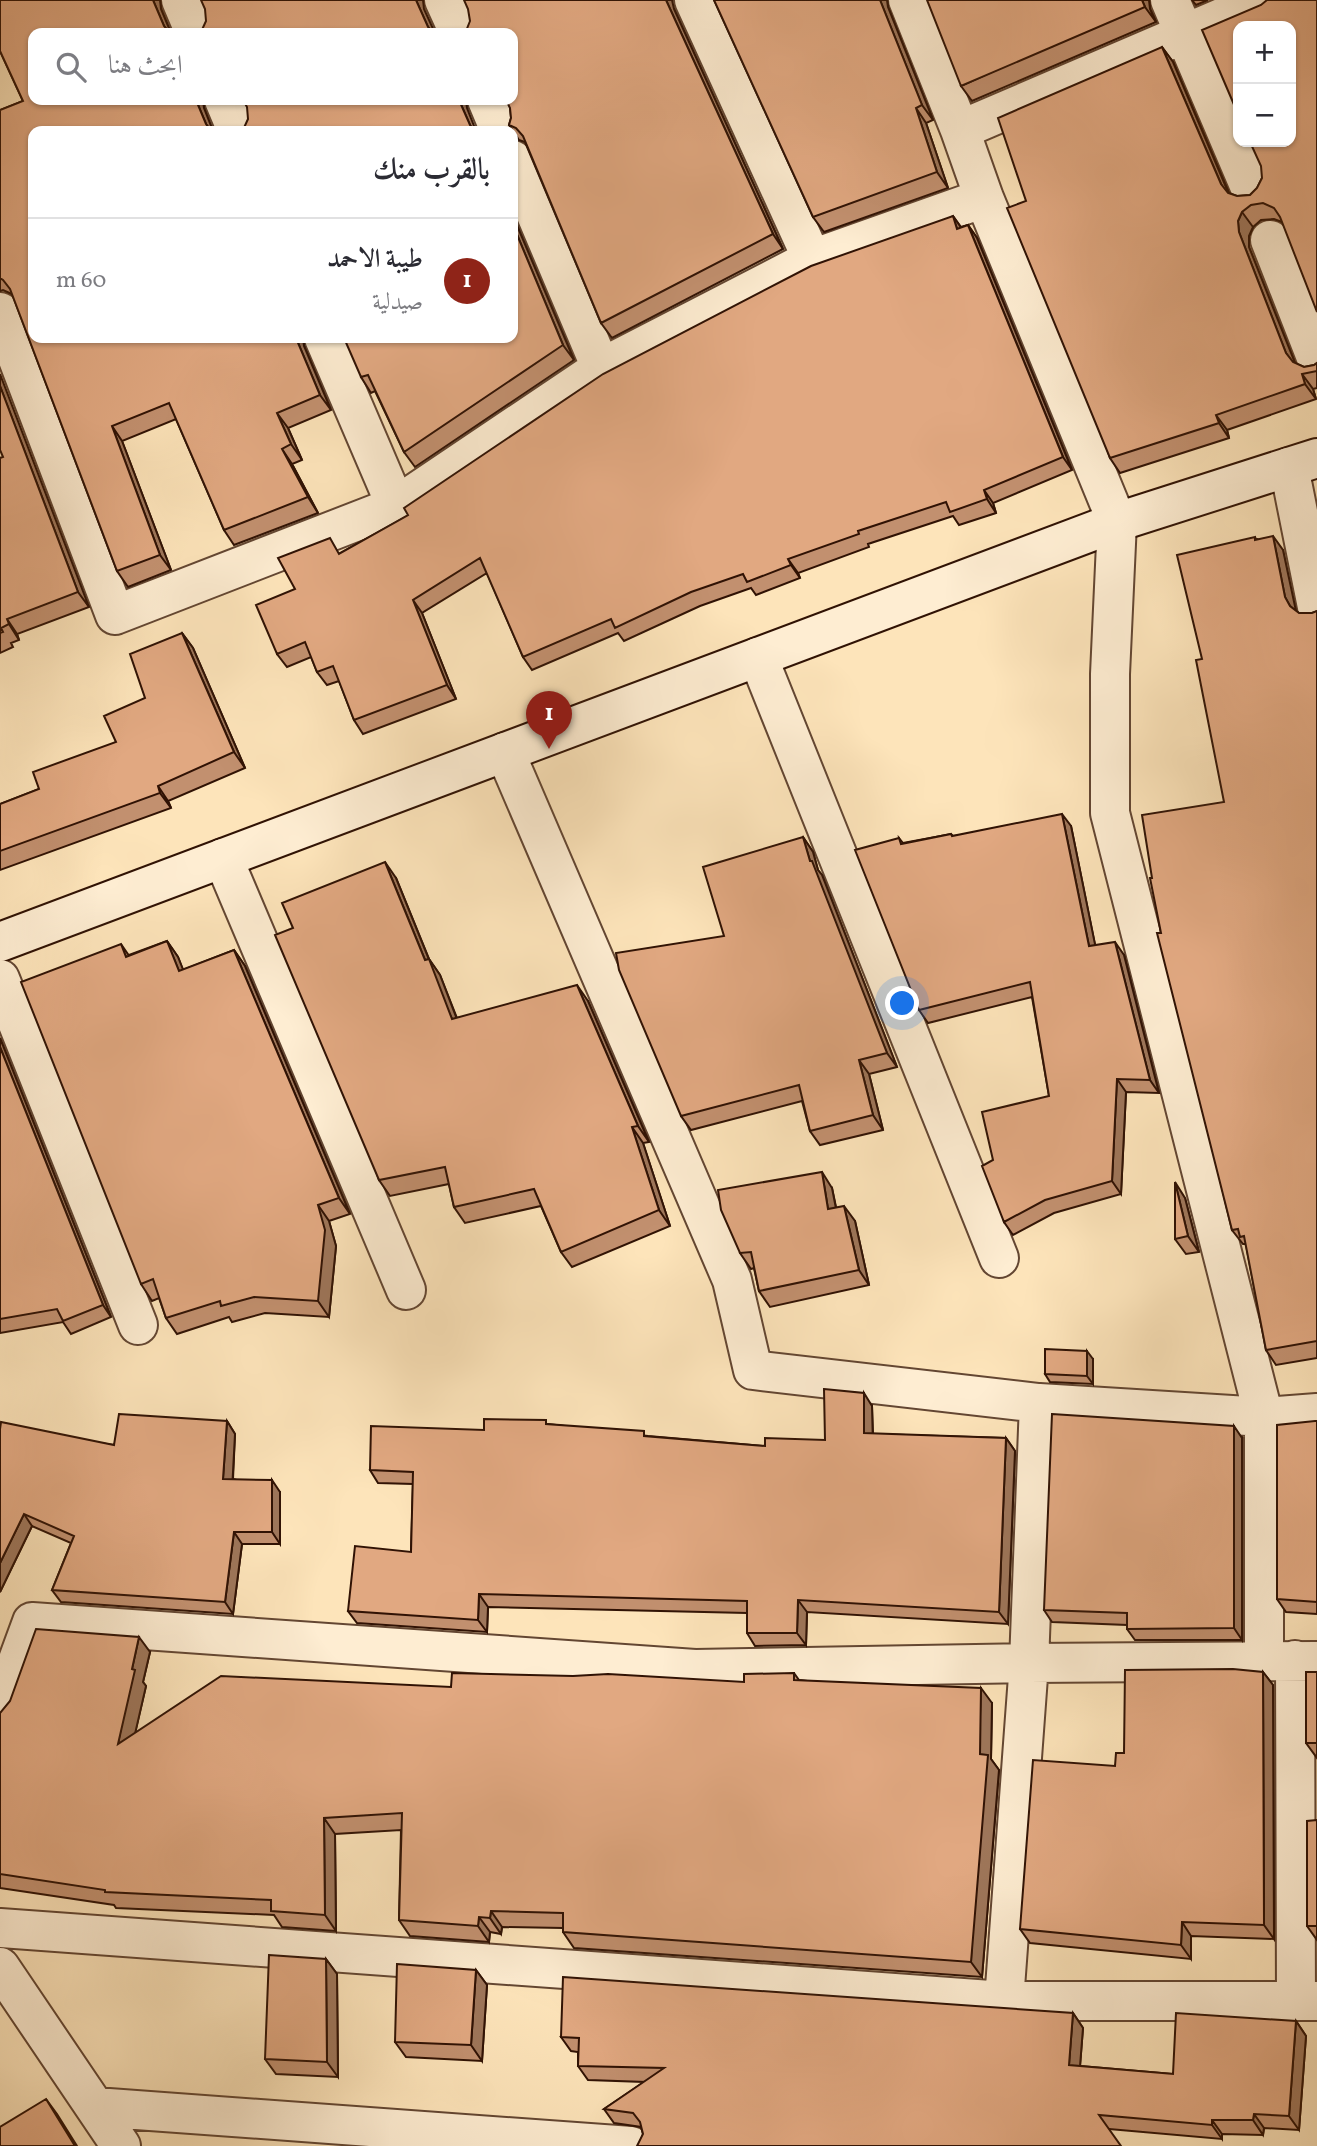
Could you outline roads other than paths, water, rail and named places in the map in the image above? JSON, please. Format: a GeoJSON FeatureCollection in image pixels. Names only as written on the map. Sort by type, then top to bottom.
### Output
{"type":"FeatureCollection","features":[{"type":"Feature","properties":{"kind":"street"},"geometry":{"type":"LineString","coordinates":[[181,0],[193,28]]}},
{"type":"Feature","properties":{"kind":"street"},"geometry":{"type":"LineString","coordinates":[[444,0],[456,28]]}},
{"type":"Feature","properties":{"kind":"street"},"geometry":{"type":"LineString","coordinates":[[694,0],[812,259]]}},
{"type":"Feature","properties":{"kind":"street"},"geometry":{"type":"LineString","coordinates":[[0,1928],[1004,2001],[1307,2001],[1292,1660],[1264,1417],[1110,813],[1110,674],[1117,522],[984,198],[908,0]]}},
{"type":"Feature","properties":{"kind":"street"},"geometry":{"type":"LineString","coordinates":[[1170,0],[1251,190]]}},
{"type":"Feature","properties":{"kind":"street"},"geometry":{"type":"LineString","coordinates":[[960,130],[1263,0]]}},
{"type":"Feature","properties":{"kind":"street"},"geometry":{"type":"LineString","coordinates":[[225,105],[235,126]]}},
{"type":"Feature","properties":{"kind":"street"},"geometry":{"type":"LineString","coordinates":[[489,105],[498,126]]}},
{"type":"Feature","properties":{"kind":"street"},"geometry":{"type":"LineString","coordinates":[[518,172],[601,368]]}},
{"type":"Feature","properties":{"kind":"street"},"geometry":{"type":"LineString","coordinates":[[0,312],[115,615],[396,506],[601,368],[812,259],[984,198]]}},
{"type":"Feature","properties":{"kind":"street"},"geometry":{"type":"LineString","coordinates":[[1270,240],[1317,360]]}},
{"type":"Feature","properties":{"kind":"street"},"geometry":{"type":"LineString","coordinates":[[326,343],[396,506]]}},
{"type":"Feature","properties":{"kind":"street"},"geometry":{"type":"LineString","coordinates":[[0,942],[1117,522],[1303,463],[1317,607]]}},
{"type":"Feature","properties":{"kind":"street"},"geometry":{"type":"LineString","coordinates":[[758,657],[999,1258]]}},
{"type":"Feature","properties":{"kind":"street"},"geometry":{"type":"LineString","coordinates":[[505,752],[732,1280],[753,1370],[1039,1403],[1264,1417],[1317,1413]]}},
{"type":"Feature","properties":{"kind":"street"},"geometry":{"type":"LineString","coordinates":[[223,858],[406,1290]]}},
{"type":"Feature","properties":{"kind":"street"},"geometry":{"type":"LineString","coordinates":[[0,979],[138,1325]]}},
{"type":"Feature","properties":{"kind":"street"},"geometry":{"type":"LineString","coordinates":[[1004,2001],[1029,1663],[1039,1403]]}},
{"type":"Feature","properties":{"kind":"street"},"geometry":{"type":"LineString","coordinates":[[0,1709],[32,1622],[695,1669],[1292,1660]]}},
{"type":"Feature","properties":{"kind":"street"},"geometry":{"type":"LineString","coordinates":[[0,1967],[121,2146]]}},
{"type":"Feature","properties":{"kind":"street"},"geometry":{"type":"LineString","coordinates":[[95,2106],[631,2146]]}},
{"type":"Feature","properties":{"kind":"place","name":"طيبة الاحمد"},"geometry":{"type":"Point","coordinates":[549,749]}}]}
